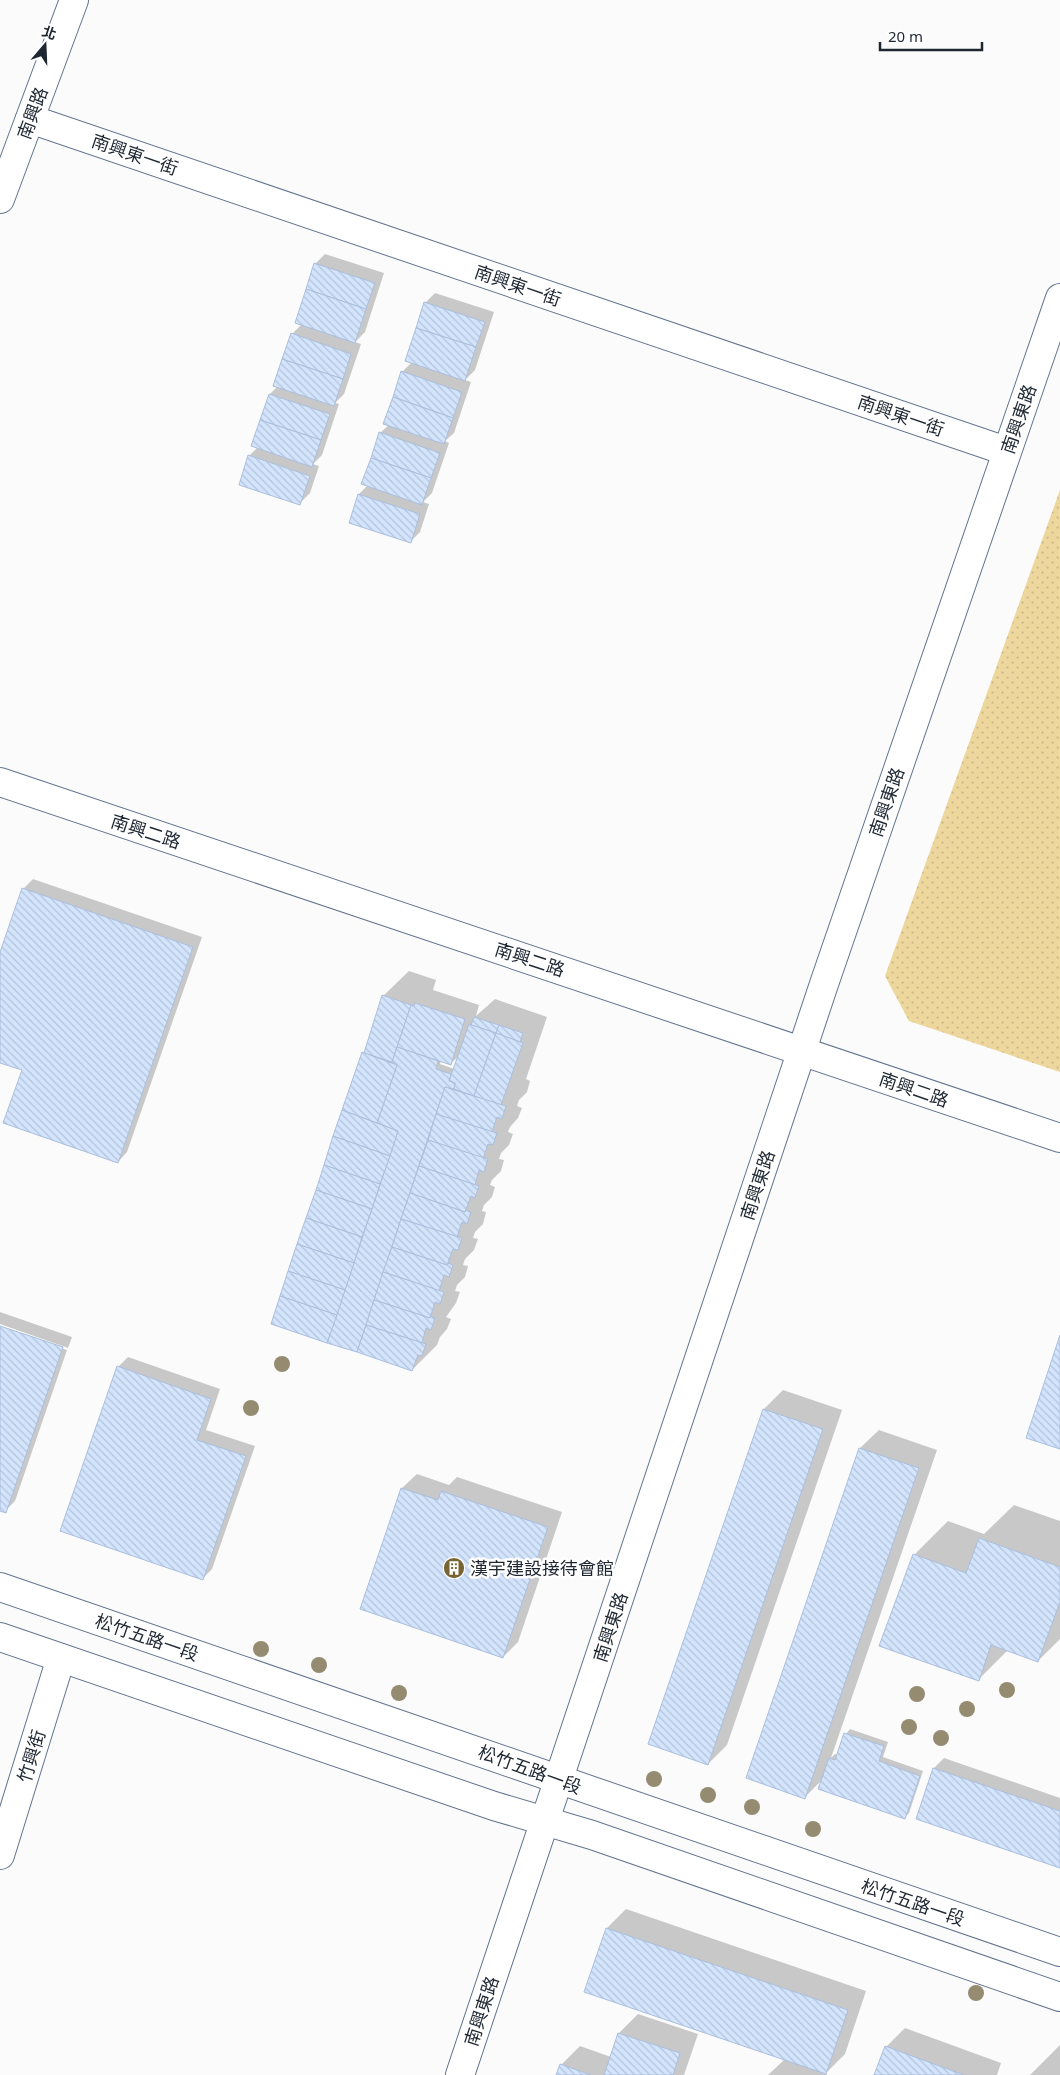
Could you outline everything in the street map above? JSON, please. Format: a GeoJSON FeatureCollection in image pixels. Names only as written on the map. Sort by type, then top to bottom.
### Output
{"type":"FeatureCollection","features":[{"type":"Feature","properties":{"kind":"street","name":"南興路"},"geometry":{"type":"LineString","coordinates":[[0,199],[74,0]]}},
{"type":"Feature","properties":{"kind":"street","name":"南興東一街"},"geometry":{"type":"LineString","coordinates":[[30,119],[1006,451]]}},
{"type":"Feature","properties":{"kind":"street","name":"南興東路"},"geometry":{"type":"LineString","coordinates":[[460,2075],[802,1050],[1060,298]]}},
{"type":"Feature","properties":{"kind":"street","name":"南興二路"},"geometry":{"type":"LineString","coordinates":[[0,782],[1060,1138]]}},
{"type":"Feature","properties":{"kind":"street","name":"松竹五路一段"},"geometry":{"type":"LineString","coordinates":[[0,1587],[1060,1952]]}},
{"type":"Feature","properties":{"kind":"street"},"geometry":{"type":"LineString","coordinates":[[0,1636],[494,1806],[545,1820],[1060,1997]]}},
{"type":"Feature","properties":{"kind":"street","name":"竹興街"},"geometry":{"type":"LineString","coordinates":[[0,1855],[61,1658]]}},
{"type":"Feature","properties":{"kind":"shaded area"},"geometry":{"type":"Polygon","coordinates":[[[1060,490],[1060,1072],[909,1021],[885,976],[1060,490]]]}},
{"type":"Feature","properties":{"kind":"building"},"geometry":{"type":"Polygon","coordinates":[[[314,263],[375,283],[366,309],[306,289],[314,263]]]}},
{"type":"Feature","properties":{"kind":"building"},"geometry":{"type":"Polygon","coordinates":[[[306,289],[366,309],[355,343],[295,323],[306,289]]]}},
{"type":"Feature","properties":{"kind":"building"},"geometry":{"type":"Polygon","coordinates":[[[424,302],[485,322],[476,347],[416,328],[424,302]]]}},
{"type":"Feature","properties":{"kind":"building"},"geometry":{"type":"Polygon","coordinates":[[[416,328],[476,347],[465,381],[405,361],[416,328]]]}},
{"type":"Feature","properties":{"kind":"building"},"geometry":{"type":"Polygon","coordinates":[[[291,333],[351,354],[343,379],[282,359],[291,333]]]}},
{"type":"Feature","properties":{"kind":"building"},"geometry":{"type":"Polygon","coordinates":[[[282,359],[343,379],[334,406],[273,386],[282,359]]]}},
{"type":"Feature","properties":{"kind":"building"},"geometry":{"type":"Polygon","coordinates":[[[401,371],[462,392],[453,418],[393,397],[401,371]]]}},
{"type":"Feature","properties":{"kind":"building"},"geometry":{"type":"Polygon","coordinates":[[[269,394],[330,414],[321,440],[260,420],[269,394]]]}},
{"type":"Feature","properties":{"kind":"building"},"geometry":{"type":"Polygon","coordinates":[[[393,397],[453,418],[444,444],[383,424],[393,397]]]}},
{"type":"Feature","properties":{"kind":"building"},"geometry":{"type":"Polygon","coordinates":[[[260,420],[321,440],[312,467],[251,446],[260,420]]]}},
{"type":"Feature","properties":{"kind":"building"},"geometry":{"type":"Polygon","coordinates":[[[379,432],[440,453],[431,478],[371,458],[379,432]]]}},
{"type":"Feature","properties":{"kind":"building"},"geometry":{"type":"Polygon","coordinates":[[[248,455],[310,476],[300,505],[239,485],[248,455]]]}},
{"type":"Feature","properties":{"kind":"building"},"geometry":{"type":"Polygon","coordinates":[[[371,458],[431,478],[422,505],[361,484],[371,458]]]}},
{"type":"Feature","properties":{"kind":"building"},"geometry":{"type":"Polygon","coordinates":[[[358,494],[420,514],[411,543],[349,523],[358,494]]]}},
{"type":"Feature","properties":{"kind":"building"},"geometry":{"type":"Polygon","coordinates":[[[22,888],[193,947],[118,1163],[3,1123],[22,1070],[0,1063],[0,952],[22,888]]]}},
{"type":"Feature","properties":{"kind":"building"},"geometry":{"type":"Polygon","coordinates":[[[382,995],[411,1005],[392,1062],[364,1053],[382,995]]]}},
{"type":"Feature","properties":{"kind":"building"},"geometry":{"type":"Polygon","coordinates":[[[415,1003],[465,1019],[451,1065],[397,1047],[411,1005],[414,1006],[415,1003]]]}},
{"type":"Feature","properties":{"kind":"building"},"geometry":{"type":"Polygon","coordinates":[[[474,1017],[499,1025],[496,1033],[471,1025],[474,1017]]]}},
{"type":"Feature","properties":{"kind":"building"},"geometry":{"type":"Polygon","coordinates":[[[469,1024],[496,1033],[474,1096],[454,1089],[455,1083],[449,1081],[469,1024]]]}},
{"type":"Feature","properties":{"kind":"building"},"geometry":{"type":"Polygon","coordinates":[[[499,1025],[523,1033],[520,1042],[496,1033],[499,1025]]]}},
{"type":"Feature","properties":{"kind":"building"},"geometry":{"type":"Polygon","coordinates":[[[496,1033],[523,1043],[501,1105],[474,1096],[496,1033]]]}},
{"type":"Feature","properties":{"kind":"building"},"geometry":{"type":"Polygon","coordinates":[[[397,1047],[438,1061],[436,1069],[451,1074],[449,1081],[455,1083],[454,1089],[445,1087],[357,1352],[327,1343],[398,1131],[377,1123],[397,1065],[392,1062],[397,1047]]]}},
{"type":"Feature","properties":{"kind":"building"},"geometry":{"type":"Polygon","coordinates":[[[362,1052],[397,1065],[377,1123],[342,1110],[362,1052]]]}},
{"type":"Feature","properties":{"kind":"building"},"geometry":{"type":"Polygon","coordinates":[[[445,1087],[506,1106],[502,1119],[497,1117],[492,1132],[436,1114],[445,1087]]]}},
{"type":"Feature","properties":{"kind":"building"},"geometry":{"type":"Polygon","coordinates":[[[342,1110],[398,1131],[390,1156],[333,1136],[342,1110]]]}},
{"type":"Feature","properties":{"kind":"building"},"geometry":{"type":"Polygon","coordinates":[[[436,1114],[497,1133],[493,1145],[488,1144],[483,1159],[428,1140],[436,1114]]]}},
{"type":"Feature","properties":{"kind":"building"},"geometry":{"type":"Polygon","coordinates":[[[333,1136],[390,1156],[380,1184],[324,1165],[333,1136]]]}},
{"type":"Feature","properties":{"kind":"building"},"geometry":{"type":"Polygon","coordinates":[[[428,1140],[488,1159],[484,1172],[479,1170],[475,1185],[419,1166],[428,1140]]]}},
{"type":"Feature","properties":{"kind":"building"},"geometry":{"type":"Polygon","coordinates":[[[324,1165],[380,1184],[372,1209],[316,1190],[324,1165]]]}},
{"type":"Feature","properties":{"kind":"building"},"geometry":{"type":"Polygon","coordinates":[[[419,1166],[479,1186],[475,1198],[471,1196],[465,1212],[410,1193],[419,1166]]]}},
{"type":"Feature","properties":{"kind":"building"},"geometry":{"type":"Polygon","coordinates":[[[316,1190],[372,1209],[362,1237],[306,1218],[316,1190]]]}},
{"type":"Feature","properties":{"kind":"building"},"geometry":{"type":"Polygon","coordinates":[[[410,1193],[465,1212],[466,1210],[471,1212],[467,1224],[462,1222],[457,1237],[401,1219],[410,1193]]]}},
{"type":"Feature","properties":{"kind":"building"},"geometry":{"type":"Polygon","coordinates":[[[306,1218],[362,1237],[354,1263],[297,1244],[306,1218]]]}},
{"type":"Feature","properties":{"kind":"building"},"geometry":{"type":"Polygon","coordinates":[[[401,1219],[462,1238],[458,1250],[453,1249],[447,1265],[392,1247],[401,1219]]]}},
{"type":"Feature","properties":{"kind":"building"},"geometry":{"type":"Polygon","coordinates":[[[297,1244],[354,1263],[345,1290],[288,1271],[297,1244]]]}},
{"type":"Feature","properties":{"kind":"building"},"geometry":{"type":"Polygon","coordinates":[[[392,1247],[447,1265],[448,1263],[453,1265],[449,1277],[444,1275],[439,1291],[383,1272],[392,1247]]]}},
{"type":"Feature","properties":{"kind":"building"},"geometry":{"type":"Polygon","coordinates":[[[288,1271],[345,1290],[337,1315],[280,1296],[288,1271]]]}},
{"type":"Feature","properties":{"kind":"building"},"geometry":{"type":"Polygon","coordinates":[[[383,1272],[444,1292],[440,1304],[435,1302],[430,1318],[374,1300],[383,1272]]]}},
{"type":"Feature","properties":{"kind":"building"},"geometry":{"type":"Polygon","coordinates":[[[280,1296],[337,1315],[327,1343],[271,1324],[280,1296]]]}},
{"type":"Feature","properties":{"kind":"building"},"geometry":{"type":"Polygon","coordinates":[[[374,1300],[435,1318],[431,1330],[426,1328],[422,1343],[366,1325],[374,1300]]]}},
{"type":"Feature","properties":{"kind":"building"},"geometry":{"type":"Polygon","coordinates":[[[366,1325],[426,1344],[422,1356],[418,1355],[412,1371],[357,1352],[366,1325]]]}},
{"type":"Feature","properties":{"kind":"building"},"geometry":{"type":"Polygon","coordinates":[[[0,1326],[63,1347],[6,1513],[0,1511],[0,1326]]]}},
{"type":"Feature","properties":{"kind":"building"},"geometry":{"type":"Polygon","coordinates":[[[1060,1335],[1060,1449],[1026,1438],[1060,1335]]]}},
{"type":"Feature","properties":{"kind":"building"},"geometry":{"type":"Polygon","coordinates":[[[117,1366],[211,1399],[197,1440],[246,1456],[203,1580],[60,1531],[117,1366]]]}},
{"type":"Feature","properties":{"kind":"building"},"geometry":{"type":"Polygon","coordinates":[[[763,1409],[823,1429],[708,1765],[648,1744],[763,1409]]]}},
{"type":"Feature","properties":{"kind":"building"},"geometry":{"type":"Polygon","coordinates":[[[859,1448],[919,1468],[805,1799],[746,1778],[859,1448]]]}},
{"type":"Feature","properties":{"kind":"building","name":"漢宇建設接待會館"},"geometry":{"type":"Polygon","coordinates":[[[401,1488],[438,1500],[441,1491],[548,1527],[503,1658],[360,1609],[401,1488]]]}},
{"type":"Feature","properties":{"kind":"building"},"geometry":{"type":"Polygon","coordinates":[[[979,1538],[1060,1567],[1060,1602],[1038,1662],[991,1645],[979,1681],[879,1646],[913,1554],[966,1573],[979,1538]]]}},
{"type":"Feature","properties":{"kind":"building"},"geometry":{"type":"Polygon","coordinates":[[[844,1733],[884,1746],[879,1761],[920,1776],[905,1819],[818,1789],[829,1758],[835,1760],[844,1733]]]}},
{"type":"Feature","properties":{"kind":"building"},"geometry":{"type":"Polygon","coordinates":[[[933,1768],[1060,1811],[1060,1868],[916,1819],[933,1768]]]}},
{"type":"Feature","properties":{"kind":"building"},"geometry":{"type":"Polygon","coordinates":[[[606,1928],[848,2010],[826,2074],[584,1992],[606,1928]]]}},
{"type":"Feature","properties":{"kind":"building"},"geometry":{"type":"Polygon","coordinates":[[[618,2033],[680,2053],[673,2075],[604,2075],[618,2033]]]}},
{"type":"Feature","properties":{"kind":"building"},"geometry":{"type":"Polygon","coordinates":[[[885,2046],[964,2075],[874,2075],[885,2046]]]}},
{"type":"Feature","properties":{"kind":"building"},"geometry":{"type":"Polygon","coordinates":[[[560,2064],[591,2075],[556,2075],[560,2064]]]}},
{"type":"Feature","properties":{"kind":"place","name":"漢宇建設接待會館"},"geometry":{"type":"Point","coordinates":[454,1568]}}]}
